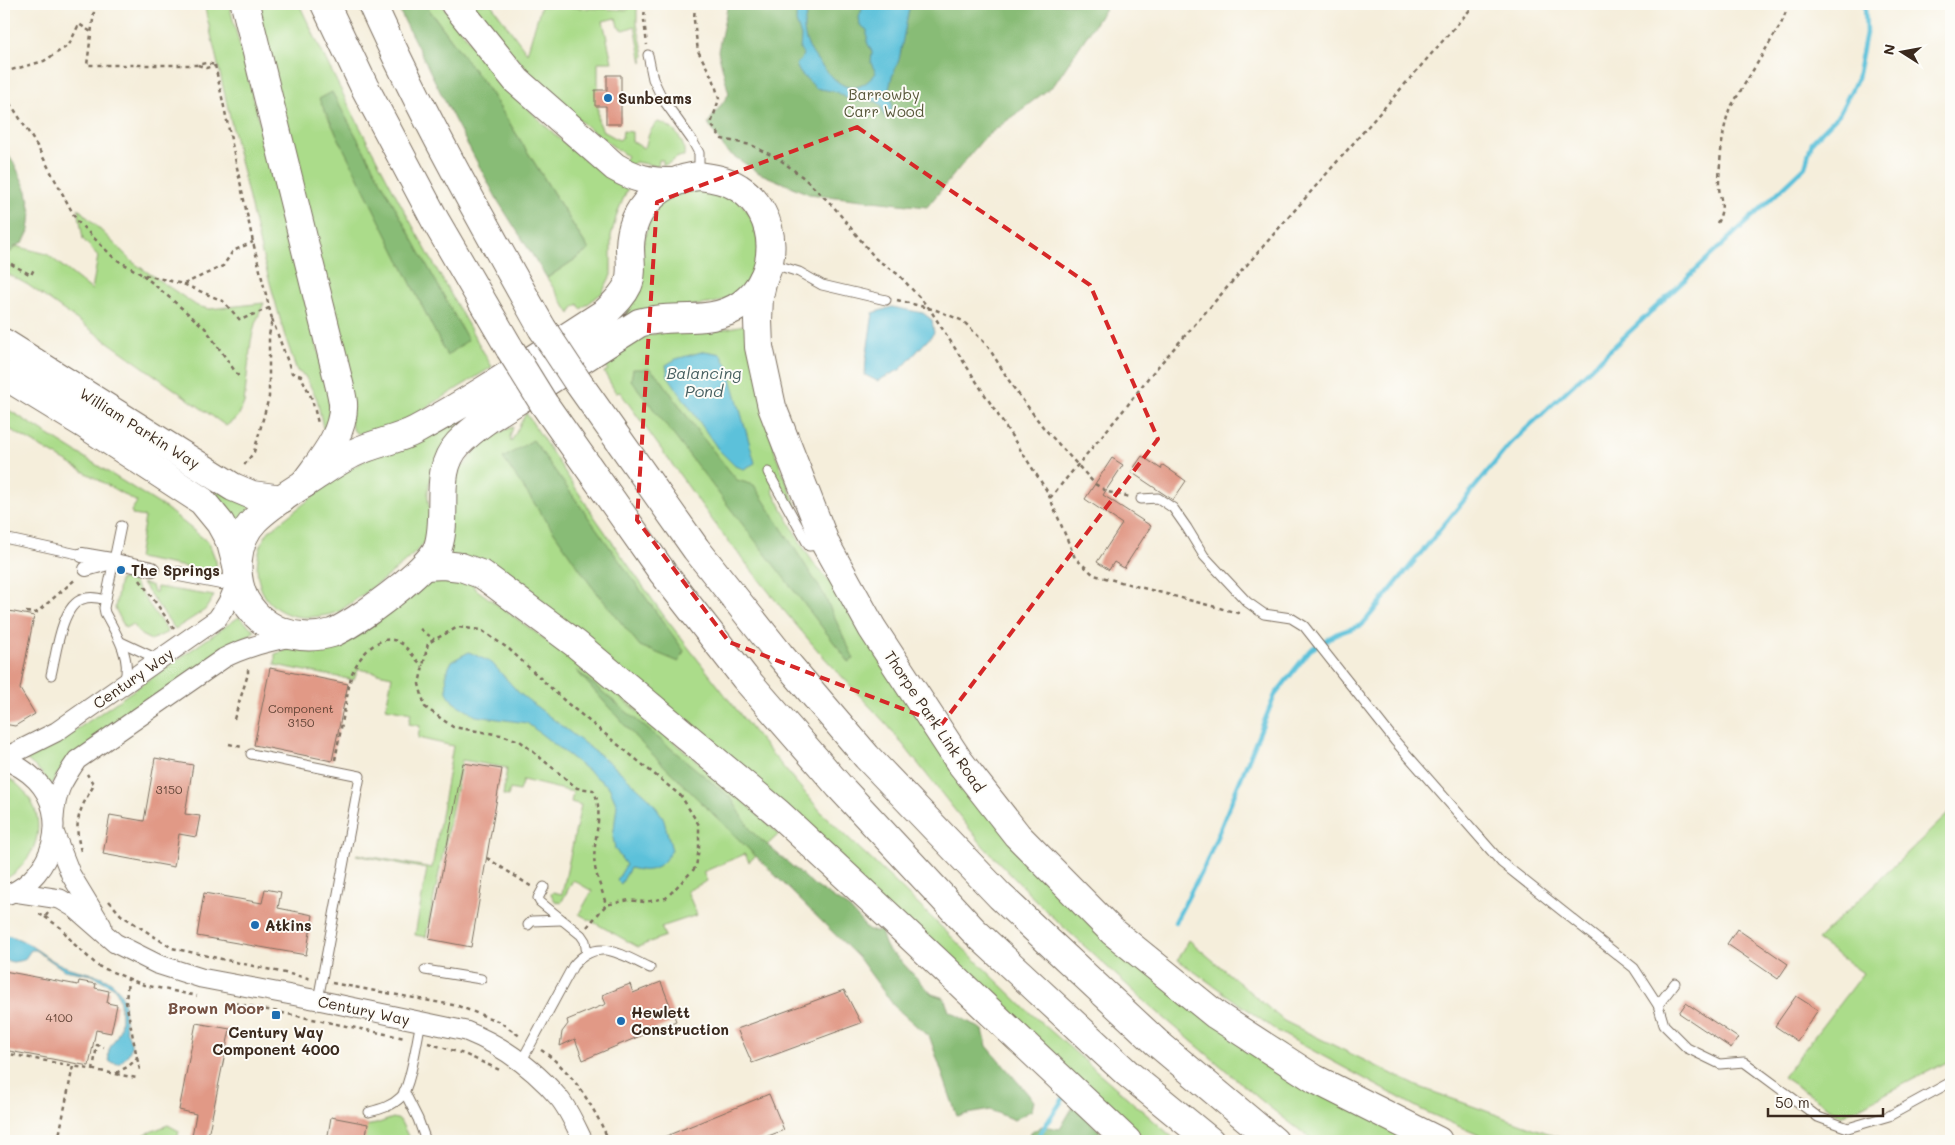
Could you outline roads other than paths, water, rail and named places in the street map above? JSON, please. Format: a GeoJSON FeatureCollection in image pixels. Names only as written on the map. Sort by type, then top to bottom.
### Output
{"type":"FeatureCollection","features":[{"type":"Feature","properties":{"kind":"highway"},"geometry":{"type":"LineString","coordinates":[[244,4],[343,402],[337,434],[304,484]]}},
{"type":"Feature","properties":{"kind":"highway"},"geometry":{"type":"LineString","coordinates":[[325,4],[364,86],[435,220],[510,349],[544,404],[663,573],[745,678],[839,786],[973,930],[1127,1073],[1210,1141]]}},
{"type":"Feature","properties":{"kind":"highway"},"geometry":{"type":"LineString","coordinates":[[372,4],[400,67],[462,185],[542,328],[577,381],[696,549],[780,655],[867,757],[1000,896],[1156,1042],[1274,1141]]}},
{"type":"Feature","properties":{"kind":"highway"},"geometry":{"type":"LineString","coordinates":[[455,4],[517,81],[615,167],[632,177],[653,182],[673,182],[699,176]]}},
{"type":"Feature","properties":{"kind":"highway","name":"Thorpe Park Link Road"},"geometry":{"type":"LineString","coordinates":[[699,176],[727,182],[740,188],[755,203],[766,221],[770,234],[771,249],[759,297],[758,321],[759,347],[772,407],[826,545],[872,628],[959,761],[1017,835],[1112,931],[1224,1021],[1315,1079],[1438,1141]]}},
{"type":"Feature","properties":{"kind":"highway"},"geometry":{"type":"LineString","coordinates":[[232,574],[240,545],[246,532],[255,520],[282,499],[356,452],[414,430],[488,387],[606,312],[621,297],[628,284],[631,274],[631,236],[639,214],[654,195],[673,182]]}},
{"type":"Feature","properties":{"kind":"highway"},"geometry":{"type":"LineString","coordinates":[[296,636],[314,637],[331,633],[345,626],[403,585],[425,566],[437,551],[440,538],[443,524],[443,475],[448,461],[458,444],[483,422],[639,323],[654,318],[713,316],[729,312],[743,304],[754,293],[766,271]]}},
{"type":"Feature","properties":{"kind":"highway","name":"William Parkin Way"},"geometry":{"type":"LineString","coordinates":[[4,343],[233,487],[252,495],[282,499]]}},
{"type":"Feature","properties":{"kind":"highway","name":"William Parkin Way"},"geometry":{"type":"LineString","coordinates":[[4,375],[100,434],[202,501],[220,523],[231,543],[232,574],[249,607],[260,620],[278,631],[296,636]]}},
{"type":"Feature","properties":{"kind":"highway"},"geometry":{"type":"LineString","coordinates":[[425,566],[461,567],[483,575],[576,644],[778,813],[892,918],[1126,1141]]}},
{"type":"Feature","properties":{"kind":"street"},"geometry":{"type":"LineString","coordinates":[[82,555],[152,569]]}},
{"type":"Feature","properties":{"kind":"street"},"geometry":{"type":"LineString","coordinates":[[86,569],[115,561]]}},
{"type":"Feature","properties":{"kind":"street"},"geometry":{"type":"LineString","coordinates":[[180,574],[232,574]]}},
{"type":"Feature","properties":{"kind":"street","name":"Century Way"},"geometry":{"type":"LineString","coordinates":[[4,759],[56,732],[217,619],[228,605],[234,591],[232,574]]}},
{"type":"Feature","properties":{"kind":"street","name":"Century Way"},"geometry":{"type":"LineString","coordinates":[[107,936],[71,875],[54,825],[56,797],[64,778],[77,760],[224,658],[238,650],[253,645],[296,636]]}},
{"type":"Feature","properties":{"kind":"street"},"geometry":{"type":"LineString","coordinates":[[4,759],[21,767],[37,780],[48,798],[54,825],[52,847],[42,867],[27,884],[9,894]]}},
{"type":"Feature","properties":{"kind":"street","name":"Century Way"},"geometry":{"type":"LineString","coordinates":[[9,894],[60,900],[75,908],[115,943],[157,964],[201,978],[318,1000],[419,1031],[466,1031],[484,1038],[514,1069],[560,1098],[584,1141]]}},
{"type":"Feature","properties":{"kind":"lane"},"geometry":{"type":"LineString","coordinates":[[648,55],[654,79],[662,98],[692,140],[698,153],[699,176]]}},
{"type":"Feature","properties":{"kind":"lane"},"geometry":{"type":"LineString","coordinates":[[766,271],[792,269],[822,285],[886,300]]}},
{"type":"Feature","properties":{"kind":"lane"},"geometry":{"type":"LineString","coordinates":[[768,472],[809,546],[826,545]]}},
{"type":"Feature","properties":{"kind":"lane"},"geometry":{"type":"LineString","coordinates":[[1141,499],[1158,498],[1173,508],[1188,528],[1204,556],[1247,602],[1264,614],[1291,618],[1304,626],[1394,741],[1502,863],[1634,968],[1658,1005],[1664,1026],[1687,1048],[1720,1064],[1744,1062],[1818,1117],[1848,1128],[1889,1116],[1951,1082]]}},
{"type":"Feature","properties":{"kind":"lane"},"geometry":{"type":"LineString","coordinates":[[121,526],[105,613],[121,642],[127,670],[122,685]]}},
{"type":"Feature","properties":{"kind":"lane"},"geometry":{"type":"LineString","coordinates":[[4,538],[82,555]]}},
{"type":"Feature","properties":{"kind":"lane"},"geometry":{"type":"LineString","coordinates":[[51,676],[64,620],[69,609],[81,599],[106,600]]}},
{"type":"Feature","properties":{"kind":"lane"},"geometry":{"type":"LineString","coordinates":[[121,642],[151,656],[161,658]]}},
{"type":"Feature","properties":{"kind":"lane"},"geometry":{"type":"LineString","coordinates":[[252,754],[360,776],[318,1000]]}},
{"type":"Feature","properties":{"kind":"lane"},"geometry":{"type":"LineString","coordinates":[[543,890],[538,898],[540,902],[581,935],[585,941],[588,954]]}},
{"type":"Feature","properties":{"kind":"lane"},"geometry":{"type":"LineString","coordinates":[[528,925],[532,921],[562,920]]}},
{"type":"Feature","properties":{"kind":"lane"},"geometry":{"type":"LineString","coordinates":[[514,1069],[573,966],[580,958],[604,949],[650,968]]}},
{"type":"Feature","properties":{"kind":"lane"},"geometry":{"type":"LineString","coordinates":[[425,970],[480,979]]}},
{"type":"Feature","properties":{"kind":"lane"},"geometry":{"type":"LineString","coordinates":[[1658,1005],[1675,983]]}},
{"type":"Feature","properties":{"kind":"lane"},"geometry":{"type":"LineString","coordinates":[[369,1112],[388,1107],[402,1096],[411,1071],[419,1031]]}},
{"type":"Feature","properties":{"kind":"lane"},"geometry":{"type":"LineString","coordinates":[[404,1092],[418,1118],[426,1141]]}},
{"type":"Feature","properties":{"kind":"water"},"geometry":{"type":"Polygon","coordinates":[[[797,4],[810,4],[804,30],[806,40],[813,55],[836,80],[848,87],[854,87],[868,81],[876,73],[871,63],[872,52],[867,42],[867,30],[860,25],[859,17],[864,4],[910,4],[899,60],[888,94],[892,103],[891,114],[884,116],[881,105],[877,102],[869,100],[858,101],[846,98],[837,92],[815,88],[802,75],[796,64],[801,60],[803,54],[800,50],[801,36],[796,22],[797,4]]]}},
{"type":"Feature","properties":{"kind":"water"},"geometry":{"type":"Polygon","coordinates":[[[892,307],[923,313],[932,320],[934,333],[901,369],[877,381],[865,375],[873,313],[892,307]]]}},
{"type":"Feature","properties":{"kind":"water","name":"Balancing Pond"},"geometry":{"type":"Polygon","coordinates":[[[705,351],[721,354],[728,367],[755,463],[744,469],[735,466],[718,449],[668,376],[666,365],[676,359],[705,351]]]}},
{"type":"Feature","properties":{"kind":"water"},"geometry":{"type":"Polygon","coordinates":[[[469,652],[492,663],[519,693],[615,767],[650,799],[663,817],[672,850],[659,866],[650,870],[630,868],[621,884],[617,880],[626,865],[615,849],[613,837],[617,805],[609,787],[527,723],[476,716],[453,702],[447,692],[446,673],[452,661],[469,652]]]}},
{"type":"Feature","properties":{"kind":"water"},"geometry":{"type":"Polygon","coordinates":[[[7,935],[23,941],[56,963],[96,975],[110,981],[116,987],[123,998],[126,1028],[131,1042],[128,1055],[123,1060],[118,1064],[110,1062],[109,1057],[110,1049],[121,1023],[120,1002],[115,988],[92,975],[64,970],[35,950],[31,950],[24,960],[13,962],[4,960],[4,936],[7,935]]]}},
{"type":"Feature","properties":{"kind":"waterway"},"geometry":{"type":"LineString","coordinates":[[1175,922],[1207,861],[1275,695],[1310,650],[1336,634],[1362,625],[1510,444],[1805,167],[1812,142],[1839,114],[1857,79],[1866,33],[1865,4]]}},
{"type":"Feature","properties":{"kind":"waterway"},"geometry":{"type":"LineString","coordinates":[[1035,1141],[1063,1099]]}},
{"type":"Feature","properties":{"kind":"place","name":"Sunbeams"},"geometry":{"type":"Point","coordinates":[608,98]}},
{"type":"Feature","properties":{"kind":"place","name":"The Springs"},"geometry":{"type":"Point","coordinates":[121,570]}},
{"type":"Feature","properties":{"kind":"place","name":"Atkins"},"geometry":{"type":"Point","coordinates":[255,925]}},
{"type":"Feature","properties":{"kind":"place","name":"Century Way Component 4000"},"geometry":{"type":"Point","coordinates":[276,1015]}},
{"type":"Feature","properties":{"kind":"place","name":"Hewlett Construction"},"geometry":{"type":"Point","coordinates":[621,1021]}},
{"type":"Feature","properties":{"kind":"district","name":"Brown Moor"},"geometry":{"type":"Point","coordinates":[216,1007]}},
{"type":"Feature","properties":{"kind":"park label","name":"Barrowby Carr Wood"},"geometry":{"type":"Point","coordinates":[884,102]}}]}
